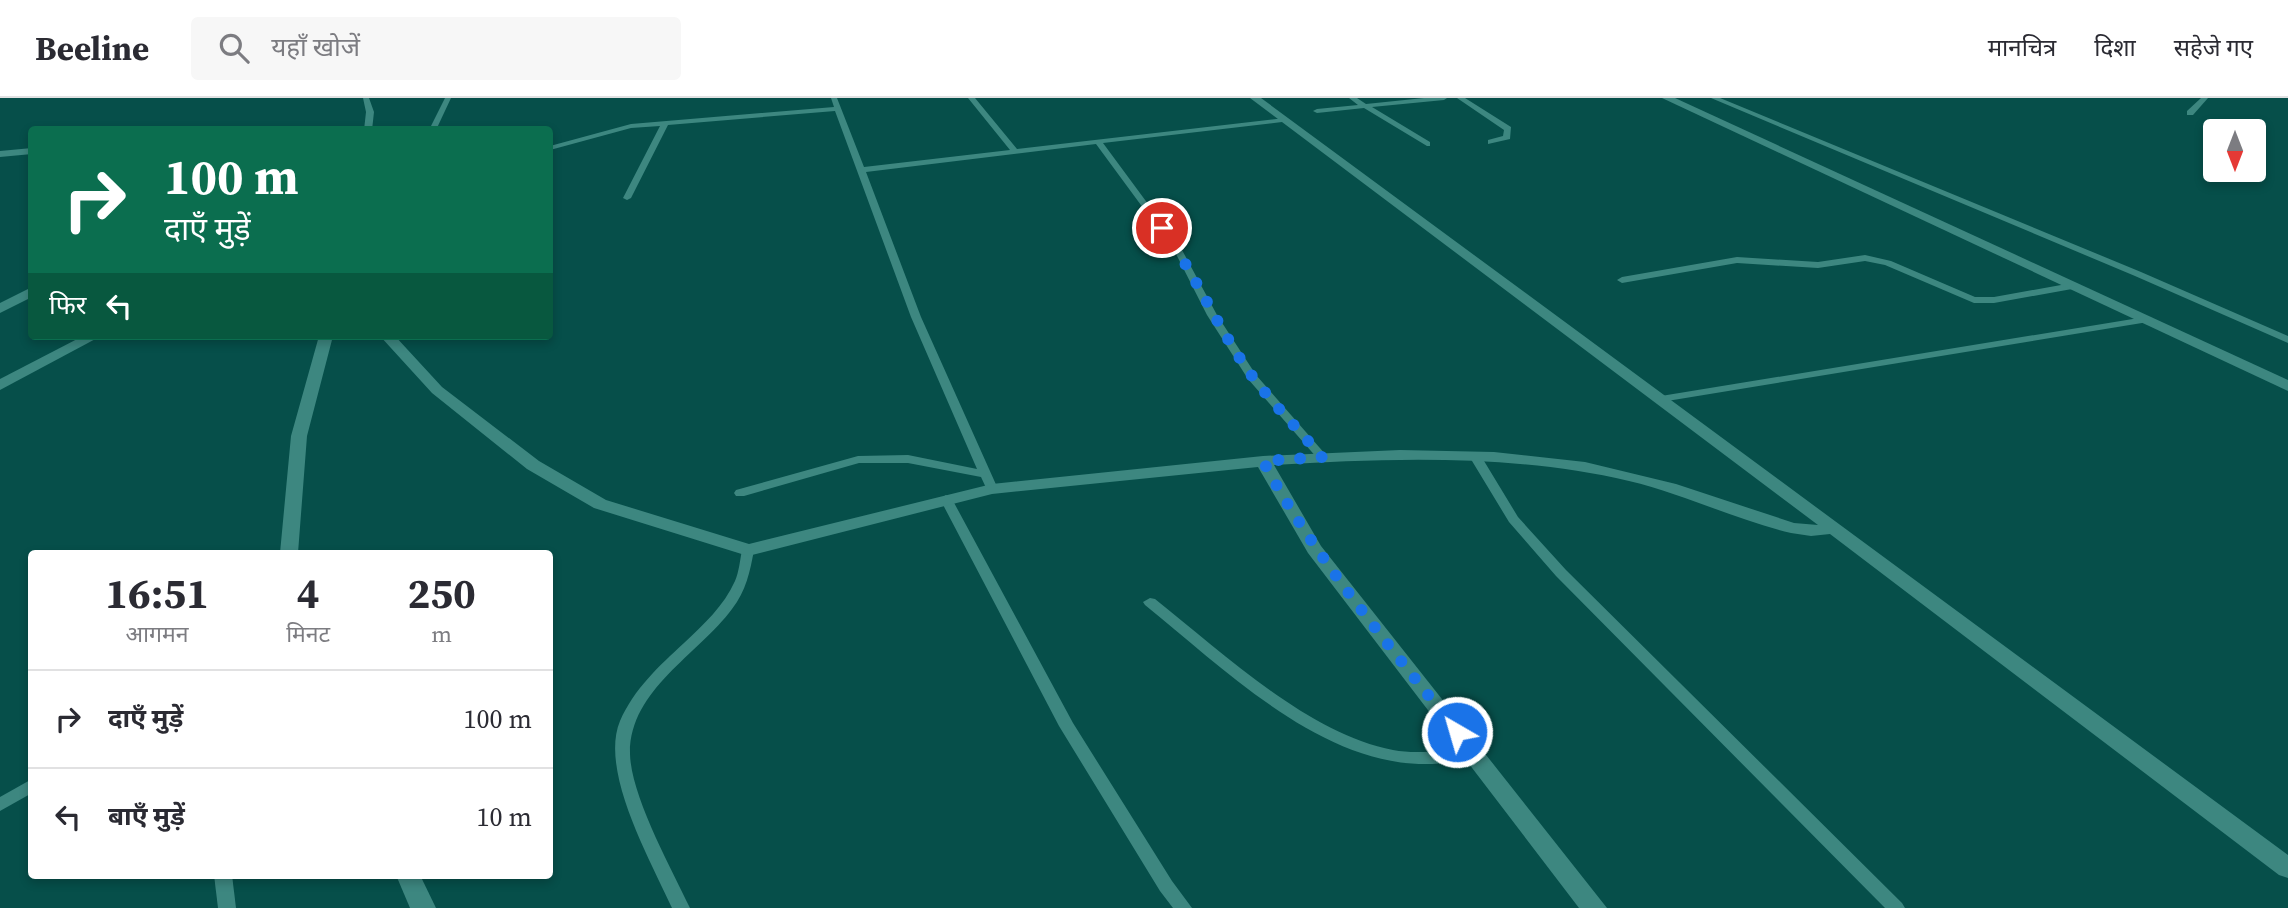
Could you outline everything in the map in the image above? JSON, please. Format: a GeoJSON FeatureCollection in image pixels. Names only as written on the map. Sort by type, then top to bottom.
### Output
{"type":"FeatureCollection","features":[{"type":"Feature","properties":{"kind":"street"},"geometry":{"type":"LineString","coordinates":[[1255,98],[2288,868]]}},
{"type":"Feature","properties":{"kind":"street"},"geometry":{"type":"LineString","coordinates":[[1667,98],[2288,386]]}},
{"type":"Feature","properties":{"kind":"street"},"geometry":{"type":"LineString","coordinates":[[0,154],[28,151]]}},
{"type":"Feature","properties":{"kind":"street"},"geometry":{"type":"LineString","coordinates":[[0,309],[28,292]]}},
{"type":"Feature","properties":{"kind":"street"},"geometry":{"type":"LineString","coordinates":[[0,385],[86,340]]}},
{"type":"Feature","properties":{"kind":"street"},"geometry":{"type":"LineString","coordinates":[[289,550],[299,436],[325,340]]}},
{"type":"Feature","properties":{"kind":"street"},"geometry":{"type":"LineString","coordinates":[[391,340],[437,390],[544,472],[600,504],[748,550],[946,499],[988,481],[1322,457],[1475,456],[1576,466],[1629,476],[1791,528],[1811,531],[1834,528]]}},
{"type":"Feature","properties":{"kind":"street"},"geometry":{"type":"LineString","coordinates":[[1263,461],[1314,549],[1594,908]]}},
{"type":"Feature","properties":{"kind":"street"},"geometry":{"type":"LineString","coordinates":[[410,879],[423,908]]}},
{"type":"Feature","properties":{"kind":"lane"},"geometry":{"type":"LineString","coordinates":[[366,98],[370,112],[368,126]]}},
{"type":"Feature","properties":{"kind":"lane"},"geometry":{"type":"LineString","coordinates":[[434,126],[448,98]]}},
{"type":"Feature","properties":{"kind":"lane"},"geometry":{"type":"LineString","coordinates":[[834,98],[916,317],[988,481]]}},
{"type":"Feature","properties":{"kind":"lane"},"geometry":{"type":"LineString","coordinates":[[971,98],[1016,151]]}},
{"type":"Feature","properties":{"kind":"lane"},"geometry":{"type":"LineString","coordinates":[[1352,98],[1427,144]]}},
{"type":"Feature","properties":{"kind":"lane"},"geometry":{"type":"LineString","coordinates":[[1317,111],[1444,98]]}},
{"type":"Feature","properties":{"kind":"lane"},"geometry":{"type":"LineString","coordinates":[[1460,98],[1508,129],[1507,136],[1491,142]]}},
{"type":"Feature","properties":{"kind":"lane"},"geometry":{"type":"LineString","coordinates":[[1714,98],[2126,269],[2288,340]]}},
{"type":"Feature","properties":{"kind":"lane"},"geometry":{"type":"LineString","coordinates":[[2190,113],[2204,98]]}},
{"type":"Feature","properties":{"kind":"lane"},"geometry":{"type":"LineString","coordinates":[[553,147],[605,132],[666,122],[837,109]]}},
{"type":"Feature","properties":{"kind":"lane"},"geometry":{"type":"LineString","coordinates":[[860,170],[1282,120]]}},
{"type":"Feature","properties":{"kind":"lane"},"geometry":{"type":"LineString","coordinates":[[627,198],[666,122]]}},
{"type":"Feature","properties":{"kind":"lane"},"geometry":{"type":"LineString","coordinates":[[1099,143],[1178,250],[1212,315],[1252,377],[1322,457]]}},
{"type":"Feature","properties":{"kind":"lane"},"geometry":{"type":"LineString","coordinates":[[1622,281],[1737,260],[1818,265],[1865,258],[1880,260],[1974,300],[1994,300],[2072,286]]}},
{"type":"Feature","properties":{"kind":"lane"},"geometry":{"type":"LineString","coordinates":[[1661,399],[2145,320]]}},
{"type":"Feature","properties":{"kind":"lane"},"geometry":{"type":"LineString","coordinates":[[1475,456],[1513,519],[1561,573],[1896,908]]}},
{"type":"Feature","properties":{"kind":"lane"},"geometry":{"type":"LineString","coordinates":[[740,493],[839,464],[884,458],[929,462],[988,481]]}},
{"type":"Feature","properties":{"kind":"lane"},"geometry":{"type":"LineString","coordinates":[[946,499],[1067,726],[1166,886],[1183,908]]}},
{"type":"Feature","properties":{"kind":"lane"},"geometry":{"type":"LineString","coordinates":[[681,908],[629,787],[621,752],[626,724],[664,669],[716,622],[733,599],[748,568],[748,550]]}},
{"type":"Feature","properties":{"kind":"lane"},"geometry":{"type":"LineString","coordinates":[[1150,602],[1278,701],[1326,733],[1361,749],[1394,757],[1431,758],[1472,752]]}},
{"type":"Feature","properties":{"kind":"lane"},"geometry":{"type":"LineString","coordinates":[[0,805],[28,788]]}},
{"type":"Feature","properties":{"kind":"lane"},"geometry":{"type":"LineString","coordinates":[[223,879],[227,908]]}},
{"type":"Feature","properties":{"kind":"route"},"geometry":{"type":"LineString","coordinates":[[1162,228],[1178,250],[1212,315],[1252,377],[1322,457],[1263,461],[1290,511],[1314,549],[1457,732]]}}]}
